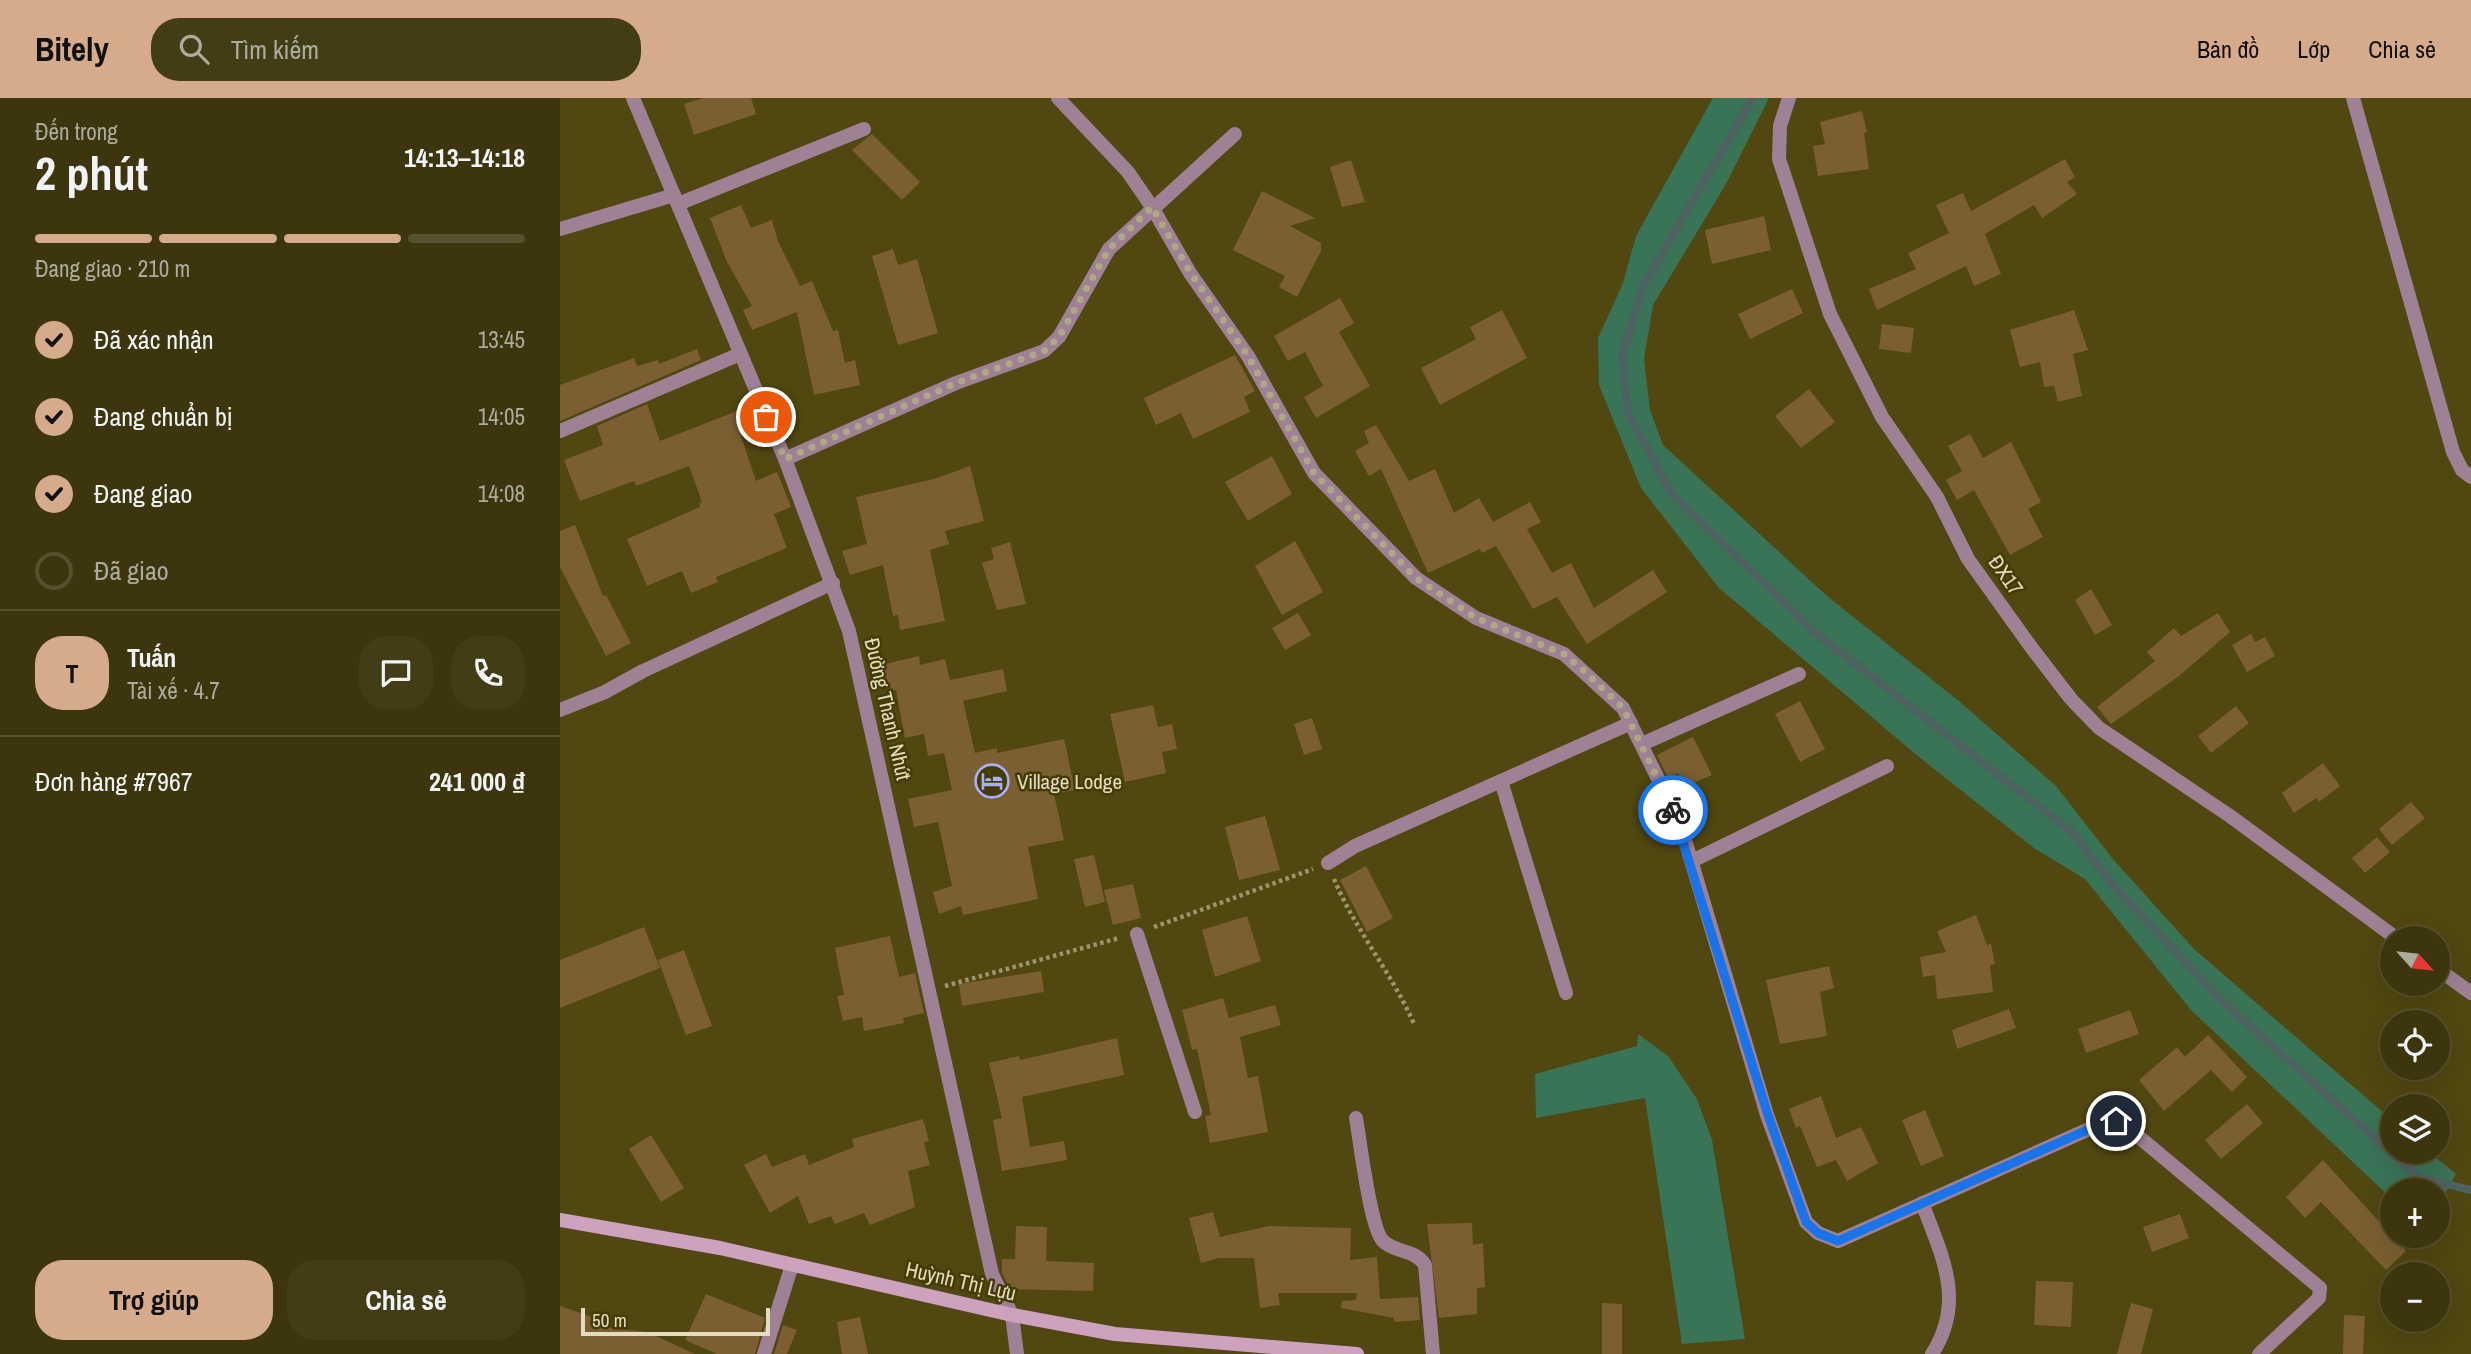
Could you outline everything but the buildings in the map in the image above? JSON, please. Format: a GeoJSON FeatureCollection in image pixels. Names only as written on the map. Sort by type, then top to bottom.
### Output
{"type":"FeatureCollection","features":[{"type":"Feature","properties":{"kind":"street","name":"Đường Thanh Nhứt"},"geometry":{"type":"LineString","coordinates":[[633,98],[785,459],[833,583],[862,682],[992,1274],[1012,1315],[1017,1354]]}},
{"type":"Feature","properties":{"kind":"street"},"geometry":{"type":"LineString","coordinates":[[1058,98],[1128,172],[1152,207],[1190,272],[1248,356],[1314,473],[1416,578],[1476,618],[1564,654],[1623,708],[1680,823],[1768,1115],[1806,1222],[1818,1233],[1838,1241],[2105,1122],[2116,1121],[2127,1127],[2320,1289],[2319,1297],[2259,1354]]}},
{"type":"Feature","properties":{"kind":"street","name":"ĐX17"},"geometry":{"type":"LineString","coordinates":[[1789,98],[1780,126],[1779,159],[1830,314],[1882,417],[1937,497],[1968,559],[2071,699],[2099,727],[2230,816],[2380,926]]}},
{"type":"Feature","properties":{"kind":"street"},"geometry":{"type":"LineString","coordinates":[[2353,98],[2453,452],[2462,471],[2471,477]]}},
{"type":"Feature","properties":{"kind":"street"},"geometry":{"type":"LineString","coordinates":[[560,229],[676,199],[864,129]]}},
{"type":"Feature","properties":{"kind":"street"},"geometry":{"type":"LineString","coordinates":[[785,459],[956,383],[1044,351],[1059,337],[1109,249],[1235,134]]}},
{"type":"Feature","properties":{"kind":"street"},"geometry":{"type":"LineString","coordinates":[[560,431],[740,354]]}},
{"type":"Feature","properties":{"kind":"street"},"geometry":{"type":"LineString","coordinates":[[560,710],[605,692],[643,671],[833,583]]}},
{"type":"Feature","properties":{"kind":"street"},"geometry":{"type":"LineString","coordinates":[[1642,744],[1799,674]]}},
{"type":"Feature","properties":{"kind":"street"},"geometry":{"type":"LineString","coordinates":[[1328,863],[1355,846],[1631,723]]}},
{"type":"Feature","properties":{"kind":"street"},"geometry":{"type":"LineString","coordinates":[[1692,861],[1887,766]]}},
{"type":"Feature","properties":{"kind":"street"},"geometry":{"type":"LineString","coordinates":[[1501,781],[1566,993]]}},
{"type":"Feature","properties":{"kind":"street"},"geometry":{"type":"LineString","coordinates":[[1137,934],[1195,1112]]}},
{"type":"Feature","properties":{"kind":"street"},"geometry":{"type":"LineString","coordinates":[[2450,978],[2471,993]]}},
{"type":"Feature","properties":{"kind":"street"},"geometry":{"type":"LineString","coordinates":[[1356,1118],[1376,1231],[1389,1246],[1418,1256],[1425,1265],[1433,1354]]}},
{"type":"Feature","properties":{"kind":"street"},"geometry":{"type":"LineString","coordinates":[[1922,1203],[1948,1272],[1950,1308],[1940,1342],[1932,1354]]}},
{"type":"Feature","properties":{"kind":"street","name":"Huỳnh Thị Lựu"},"geometry":{"type":"LineString","coordinates":[[560,1220],[720,1248],[1012,1315],[1115,1334],[1265,1350],[1357,1354]]}},
{"type":"Feature","properties":{"kind":"street"},"geometry":{"type":"LineString","coordinates":[[764,1354],[792,1265]]}},
{"type":"Feature","properties":{"kind":"path"},"geometry":{"type":"LineString","coordinates":[[930,990],[1137,934],[1328,863],[1342,897],[1398,989],[1414,1024]]}},
{"type":"Feature","properties":{"kind":"green space"},"geometry":{"type":"Polygon","coordinates":[[[1713,98],[1769,98],[1726,184],[1653,305],[1644,359],[1650,410],[1663,445],[1827,596],[1960,702],[2056,786],[2112,858],[2194,949],[2380,1110],[2380,1164],[2444,1164],[2456,1174],[2450,1185],[2450,1178],[2380,1178],[2380,1188],[2191,1010],[2085,879],[2034,848],[1919,757],[1719,588],[1641,488],[1599,385],[1598,338],[1623,283],[1636,236],[1713,98]]]}},
{"type":"Feature","properties":{"kind":"green space"},"geometry":{"type":"Polygon","coordinates":[[[1638,1034],[1668,1056],[1697,1099],[1712,1140],[1745,1339],[1682,1344],[1645,1098],[1536,1118],[1535,1074],[1637,1046],[1638,1034]]]}},
{"type":"Feature","properties":{"kind":"waterway"},"geometry":{"type":"LineString","coordinates":[[1753,98],[1644,284],[1622,356],[1628,413],[1671,493],[1813,631],[2072,832],[2112,884],[2220,999],[2418,1177],[2471,1190]]}},
{"type":"Feature","properties":{"kind":"way so far"},"geometry":{"type":"LineString","coordinates":[[766,417],[785,459],[956,383],[1044,351],[1059,337],[1109,249],[1152,207],[1190,272],[1248,356],[1314,473],[1416,578],[1476,618],[1564,654],[1584,671],[1623,708],[1673,810]]}},
{"type":"Feature","properties":{"kind":"place","name":"Village Lodge"},"geometry":{"type":"Point","coordinates":[992,781]}},
{"type":"Feature","properties":{"kind":"route"},"geometry":{"type":"LineString","coordinates":[[1673,810],[1680,823],[1768,1115],[1806,1222],[1818,1233],[1838,1241],[2105,1122],[2116,1121]]}}]}
